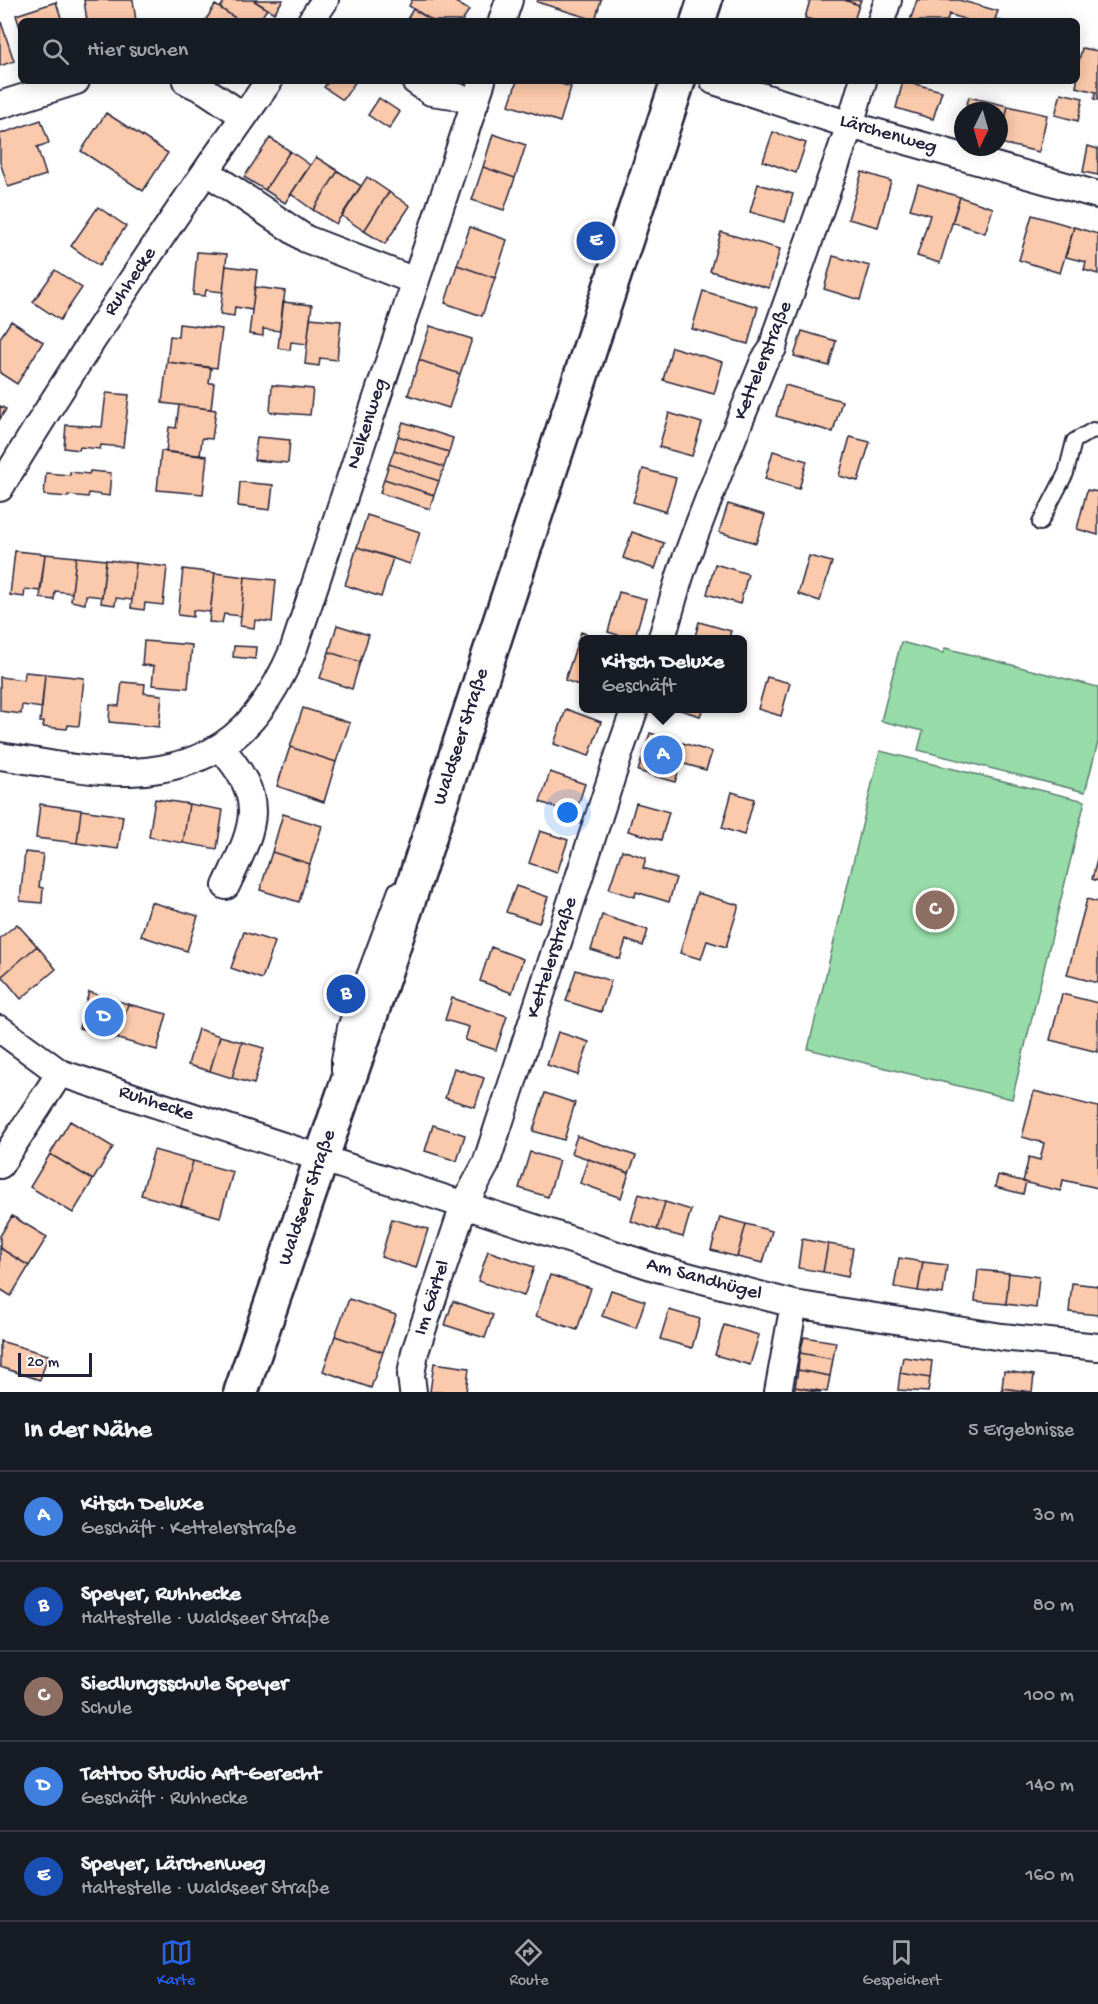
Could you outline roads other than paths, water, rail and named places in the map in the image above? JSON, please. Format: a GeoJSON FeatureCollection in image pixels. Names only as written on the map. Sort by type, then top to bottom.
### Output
{"type":"FeatureCollection","features":[{"type":"Feature","properties":{"kind":"main road"},"geometry":{"type":"LineString","coordinates":[[699,18],[705,0]]}},
{"type":"Feature","properties":{"kind":"main road","name":"Waldseer Straße"},"geometry":{"type":"LineString","coordinates":[[241,1392],[322,1159],[677,84]]}},
{"type":"Feature","properties":{"kind":"street"},"geometry":{"type":"LineString","coordinates":[[503,18],[508,0]]}},
{"type":"Feature","properties":{"kind":"street"},"geometry":{"type":"LineString","coordinates":[[882,18],[888,0]]}},
{"type":"Feature","properties":{"kind":"street"},"geometry":{"type":"LineString","coordinates":[[0,105],[66,84]]}},
{"type":"Feature","properties":{"kind":"street"},"geometry":{"type":"LineString","coordinates":[[192,84],[244,116]]}},
{"type":"Feature","properties":{"kind":"street","name":"Ruhhecke"},"geometry":{"type":"LineString","coordinates":[[0,488],[43,416],[117,303],[267,84]]}},
{"type":"Feature","properties":{"kind":"street"},"geometry":{"type":"LineString","coordinates":[[419,84],[431,92],[453,95],[479,92]]}},
{"type":"Feature","properties":{"kind":"street","name":"Lärchenweg"},"geometry":{"type":"LineString","coordinates":[[723,84],[850,125],[1098,195]]}},
{"type":"Feature","properties":{"kind":"street","name":"Kettelerstraße"},"geometry":{"type":"LineString","coordinates":[[662,635],[700,521],[764,361],[773,348],[862,84]]}},
{"type":"Feature","properties":{"kind":"street","name":"Nelkenweg"},"geometry":{"type":"LineString","coordinates":[[0,756],[131,772],[173,765],[220,747],[247,726],[262,708],[281,680],[294,648],[479,92]]}},
{"type":"Feature","properties":{"kind":"street"},"geometry":{"type":"LineString","coordinates":[[207,172],[306,239],[415,281]]}},
{"type":"Feature","properties":{"kind":"street","name":"Kettelerstraße"},"geometry":{"type":"LineString","coordinates":[[464,1205],[486,1164],[617,759],[634,713]]}},
{"type":"Feature","properties":{"kind":"street"},"geometry":{"type":"LineString","coordinates":[[220,747],[237,766],[249,788],[253,811],[246,841],[226,886]]}},
{"type":"Feature","properties":{"kind":"street","name":"Ruhhecke"},"geometry":{"type":"LineString","coordinates":[[0,1029],[60,1073],[322,1159]]}},
{"type":"Feature","properties":{"kind":"street"},"geometry":{"type":"LineString","coordinates":[[0,1166],[60,1073]]}},
{"type":"Feature","properties":{"kind":"street","name":"Am Sandhügel"},"geometry":{"type":"LineString","coordinates":[[322,1159],[657,1268],[794,1304],[1002,1337],[1098,1347]]}},
{"type":"Feature","properties":{"kind":"street","name":"Im Gärtel"},"geometry":{"type":"LineString","coordinates":[[413,1392],[411,1375],[415,1352],[464,1205]]}},
{"type":"Feature","properties":{"kind":"street"},"geometry":{"type":"LineString","coordinates":[[778,1392],[794,1304]]}},
{"type":"Feature","properties":{"kind":"lane"},"geometry":{"type":"LineString","coordinates":[[1040,523],[1066,473],[1074,441],[1093,430],[1098,431]]}},
{"type":"Feature","properties":{"kind":"lane"},"geometry":{"type":"LineString","coordinates":[[422,904],[427,843]]}},
{"type":"Feature","properties":{"kind":"lane"},"geometry":{"type":"LineString","coordinates":[[341,1100],[367,1062],[377,1040]]}},
{"type":"Feature","properties":{"kind":"place","name":"Speyer, Lärchenweg"},"geometry":{"type":"Point","coordinates":[596,241]}},
{"type":"Feature","properties":{"kind":"place","name":"Kitsch Deluxe"},"geometry":{"type":"Point","coordinates":[663,755]}},
{"type":"Feature","properties":{"kind":"place","name":"Siedlungsschule Speyer"},"geometry":{"type":"Point","coordinates":[935,910]}},
{"type":"Feature","properties":{"kind":"place","name":"Speyer, Ruhhecke"},"geometry":{"type":"Point","coordinates":[346,994]}},
{"type":"Feature","properties":{"kind":"place","name":"Tattoo Studio Art-Gerecht"},"geometry":{"type":"Point","coordinates":[104,1017]}}]}
